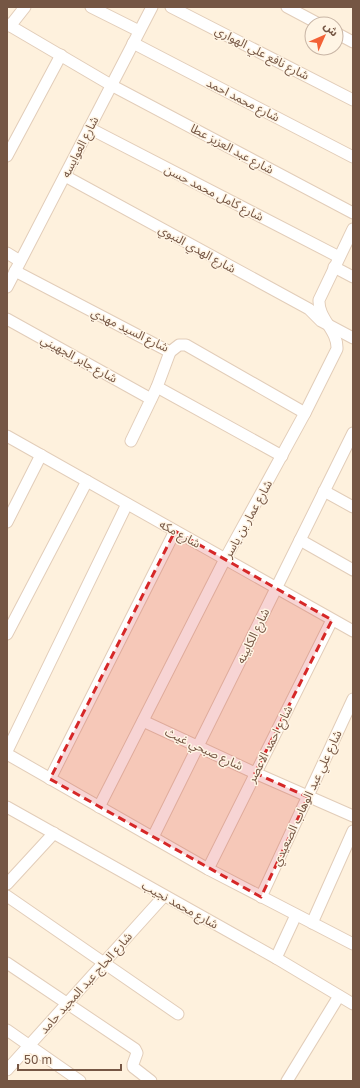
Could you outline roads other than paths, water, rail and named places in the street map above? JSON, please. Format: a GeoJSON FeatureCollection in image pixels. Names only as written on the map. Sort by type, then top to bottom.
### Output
{"type":"FeatureCollection","features":[{"type":"Feature","properties":{"kind":"street"},"geometry":{"type":"LineString","coordinates":[[9,25],[25,7]]}},
{"type":"Feature","properties":{"kind":"street"},"geometry":{"type":"LineString","coordinates":[[91,7],[139,31]]}},
{"type":"Feature","properties":{"kind":"street","name":"شارع العوايسه"},"geometry":{"type":"LineString","coordinates":[[7,287],[152,7]]}},
{"type":"Feature","properties":{"kind":"street","name":"شارع نافع علي الهواري"},"geometry":{"type":"LineString","coordinates":[[171,7],[353,100]]}},
{"type":"Feature","properties":{"kind":"street"},"geometry":{"type":"LineString","coordinates":[[287,7],[304,16]]}},
{"type":"Feature","properties":{"kind":"street","name":"شارع عبد العزيز عطا"},"geometry":{"type":"LineString","coordinates":[[9,25],[112,85],[353,213]]}},
{"type":"Feature","properties":{"kind":"street"},"geometry":{"type":"LineString","coordinates":[[344,37],[353,42]]}},
{"type":"Feature","properties":{"kind":"street","name":"شارع محمد احمد"},"geometry":{"type":"LineString","coordinates":[[133,43],[353,157]]}},
{"type":"Feature","properties":{"kind":"street"},"geometry":{"type":"LineString","coordinates":[[7,156],[61,55]]}},
{"type":"Feature","properties":{"kind":"street","name":"شارع كامل محمد حسن"},"geometry":{"type":"LineString","coordinates":[[89,128],[337,262],[353,277]]}},
{"type":"Feature","properties":{"kind":"street","name":"شارع الهدي النبوي"},"geometry":{"type":"LineString","coordinates":[[65,176],[309,309],[321,321],[353,338]]}},
{"type":"Feature","properties":{"kind":"street","name":"شارع عمار بن ياسر"},"geometry":{"type":"LineString","coordinates":[[99,807],[225,559],[305,413],[337,349],[337,343],[328,324],[320,313],[318,306],[319,300],[353,229]]}},
{"type":"Feature","properties":{"kind":"street"},"geometry":{"type":"LineString","coordinates":[[7,253],[18,266]]}},
{"type":"Feature","properties":{"kind":"street","name":"شارع السيد مهدي"},"geometry":{"type":"LineString","coordinates":[[18,266],[170,352],[180,345],[186,345],[305,413]]}},
{"type":"Feature","properties":{"kind":"street","name":"شارع جابر الجهيني"},"geometry":{"type":"LineString","coordinates":[[7,319],[151,399]]}},
{"type":"Feature","properties":{"kind":"street"},"geometry":{"type":"LineString","coordinates":[[131,441],[157,387],[170,352]]}},
{"type":"Feature","properties":{"kind":"street"},"geometry":{"type":"LineString","coordinates":[[157,387],[282,456]]}},
{"type":"Feature","properties":{"kind":"street","name":"شارع مكه"},"geometry":{"type":"LineString","coordinates":[[7,436],[353,631]]}},
{"type":"Feature","properties":{"kind":"street","name":"شارع الكابينه"},"geometry":{"type":"LineString","coordinates":[[153,837],[324,491],[352,440]]}},
{"type":"Feature","properties":{"kind":"street"},"geometry":{"type":"LineString","coordinates":[[7,522],[41,455]]}},
{"type":"Feature","properties":{"kind":"street"},"geometry":{"type":"LineString","coordinates":[[7,634],[86,481]]}},
{"type":"Feature","properties":{"kind":"street"},"geometry":{"type":"LineString","coordinates":[[324,491],[353,507]]}},
{"type":"Feature","properties":{"kind":"street"},"geometry":{"type":"LineString","coordinates":[[7,750],[127,504]]}},
{"type":"Feature","properties":{"kind":"street"},"geometry":{"type":"LineString","coordinates":[[50,779],[175,531]]}},
{"type":"Feature","properties":{"kind":"street"},"geometry":{"type":"LineString","coordinates":[[300,540],[353,570]]}},
{"type":"Feature","properties":{"kind":"street","name":"شارع احمد الاعصر"},"geometry":{"type":"LineString","coordinates":[[208,869],[332,620]]}},
{"type":"Feature","properties":{"kind":"street","name":"شارع علي عبد الوهاب الصعيدي"},"geometry":{"type":"LineString","coordinates":[[262,897],[353,699]]}},
{"type":"Feature","properties":{"kind":"street","name":"شارع صبحي غيث"},"geometry":{"type":"LineString","coordinates":[[143,721],[255,773],[353,816]]}},
{"type":"Feature","properties":{"kind":"street"},"geometry":{"type":"LineString","coordinates":[[7,754],[208,869],[353,944]]}},
{"type":"Feature","properties":{"kind":"street","name":"شارع محمد نجيب"},"geometry":{"type":"LineString","coordinates":[[7,807],[276,958],[353,1004]]}},
{"type":"Feature","properties":{"kind":"street"},"geometry":{"type":"LineString","coordinates":[[312,923],[353,831]]}},
{"type":"Feature","properties":{"kind":"street"},"geometry":{"type":"LineString","coordinates":[[7,884],[54,833]]}},
{"type":"Feature","properties":{"kind":"street"},"geometry":{"type":"LineString","coordinates":[[7,896],[178,1014]]}},
{"type":"Feature","properties":{"kind":"street","name":"شارع الحاج عبد المجيد حامد"},"geometry":{"type":"LineString","coordinates":[[7,1070],[164,896]]}},
{"type":"Feature","properties":{"kind":"street"},"geometry":{"type":"LineString","coordinates":[[276,958],[296,915]]}},
{"type":"Feature","properties":{"kind":"street"},"geometry":{"type":"LineString","coordinates":[[7,963],[136,1049],[137,1053],[133,1067],[151,1081]]}},
{"type":"Feature","properties":{"kind":"street"},"geometry":{"type":"LineString","coordinates":[[287,1081],[339,996]]}},
{"type":"Feature","properties":{"kind":"street"},"geometry":{"type":"LineString","coordinates":[[7,1030],[80,1081]]}}]}
